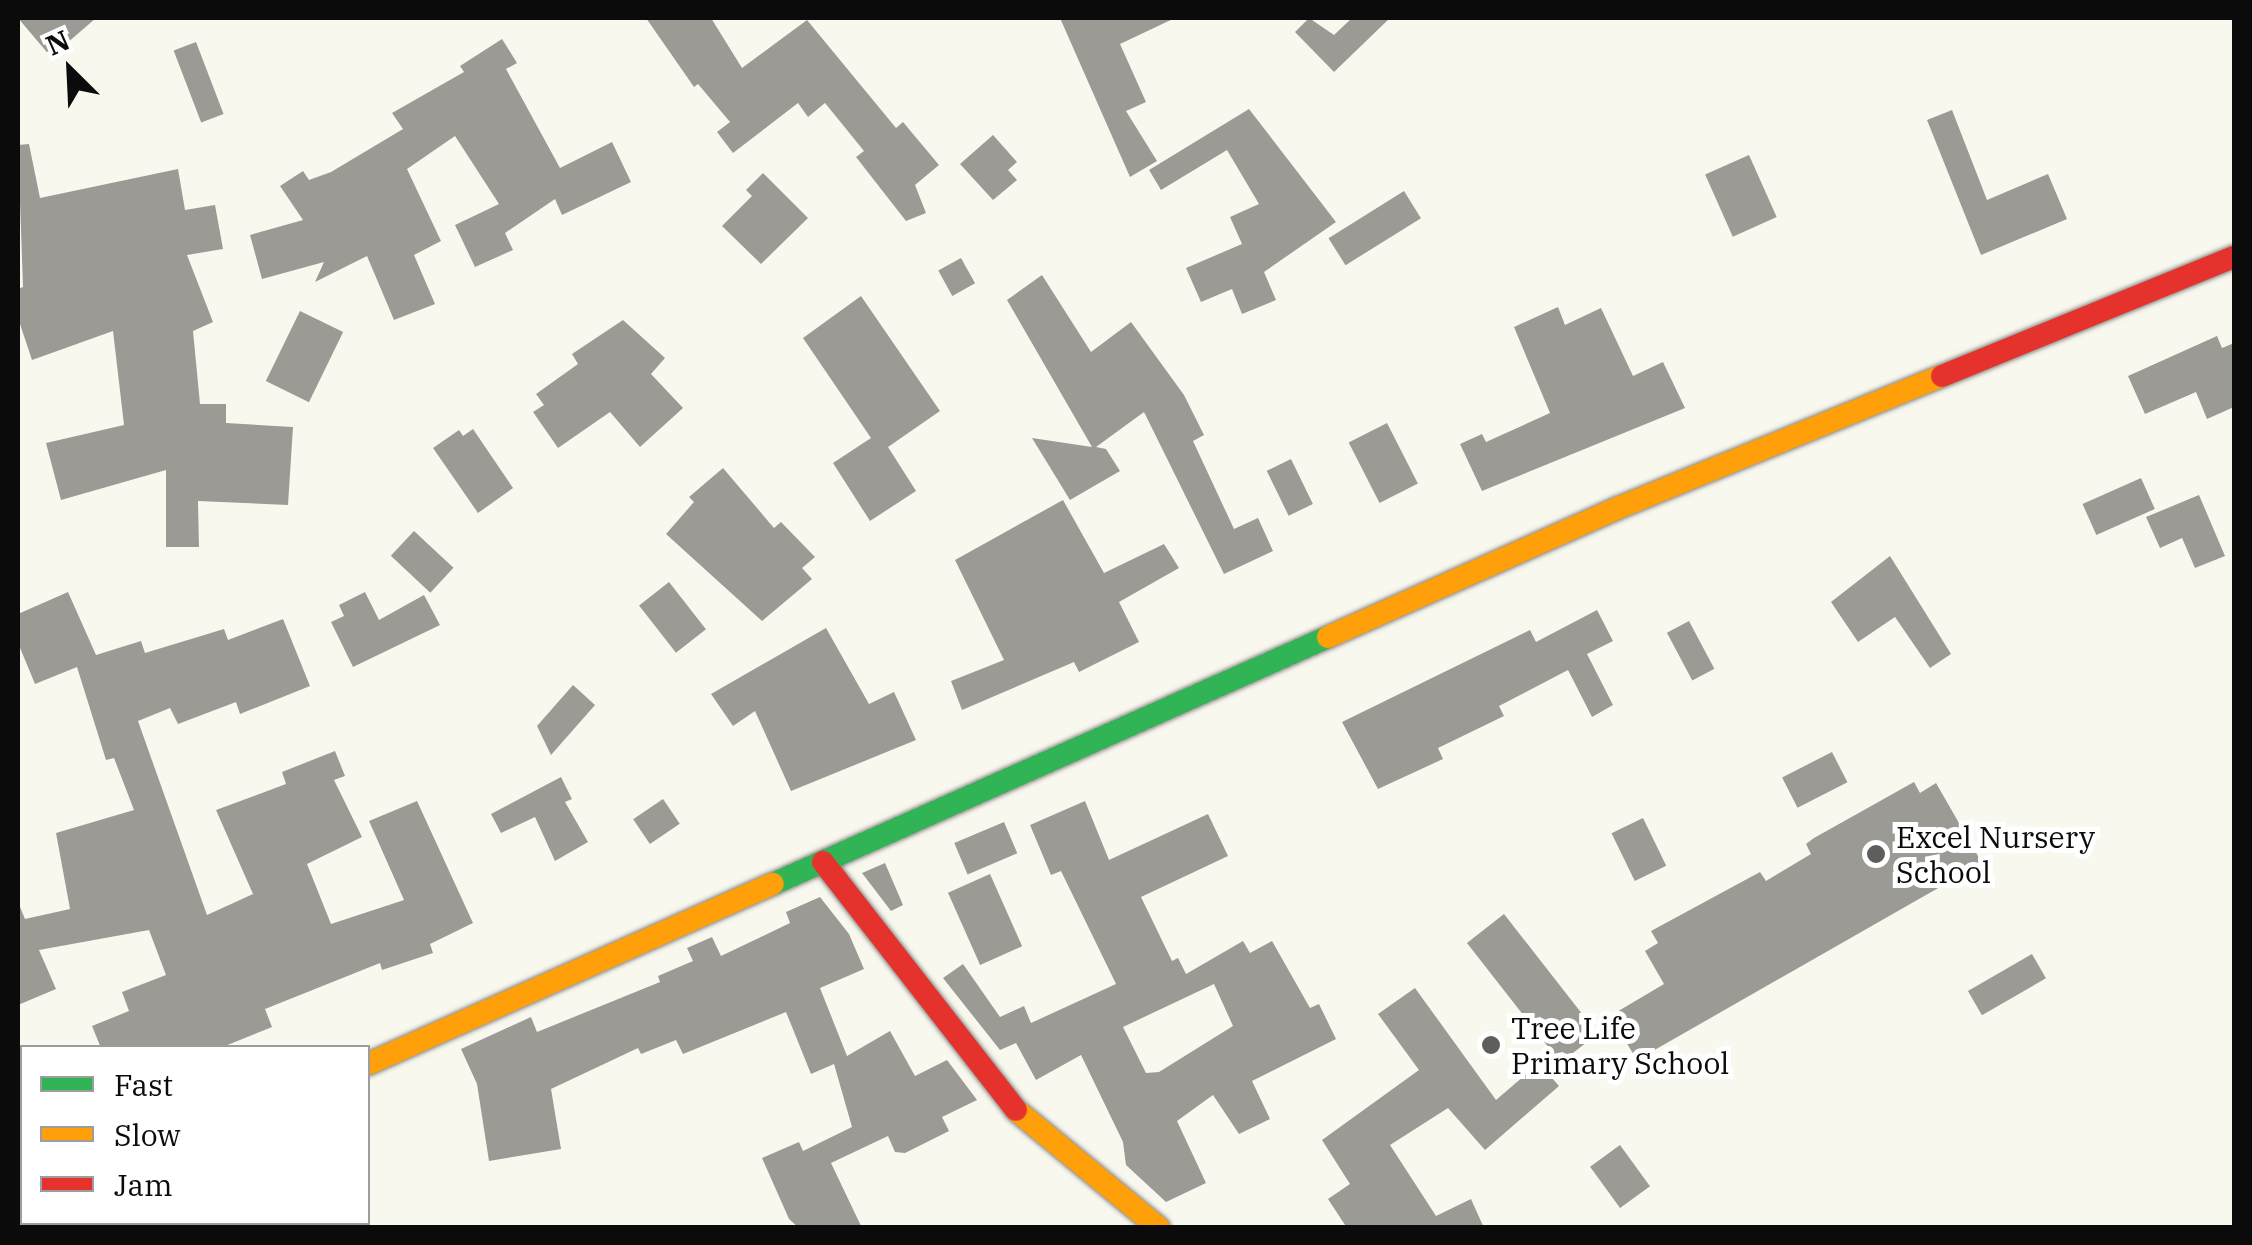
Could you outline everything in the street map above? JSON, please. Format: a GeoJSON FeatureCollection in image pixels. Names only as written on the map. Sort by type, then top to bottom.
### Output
{"type":"FeatureCollection","features":[{"type":"Feature","properties":{"kind":"main road"},"geometry":{"type":"LineString","coordinates":[[370,1063],[1618,508],[2234,257]]}},
{"type":"Feature","properties":{"kind":"main road"},"geometry":{"type":"LineString","coordinates":[[824,862],[1020,1115],[1097,1171],[1158,1228]]}},
{"type":"Feature","properties":{"kind":"building"},"geometry":{"type":"Polygon","coordinates":[[[18,18],[96,18],[51,57],[18,18]]]}},
{"type":"Feature","properties":{"kind":"building"},"geometry":{"type":"Polygon","coordinates":[[[646,18],[711,18],[742,68],[807,20],[896,128],[903,122],[939,165],[915,185],[926,213],[906,221],[856,157],[864,151],[825,103],[808,117],[798,103],[733,153],[717,132],[730,122],[698,84],[694,87],[646,18]]]}},
{"type":"Feature","properties":{"kind":"building"},"geometry":{"type":"Polygon","coordinates":[[[1060,18],[1175,18],[1120,44],[1146,102],[1126,111],[1157,161],[1130,177],[1060,18]]]}},
{"type":"Feature","properties":{"kind":"building"},"geometry":{"type":"Polygon","coordinates":[[[1309,18],[1334,35],[1352,18],[1390,18],[1334,72],[1295,32],[1309,18]]]}},
{"type":"Feature","properties":{"kind":"building"},"geometry":{"type":"Polygon","coordinates":[[[502,39],[517,63],[506,69],[560,168],[612,142],[631,182],[562,215],[555,199],[505,233],[513,250],[475,267],[455,225],[499,204],[455,136],[407,169],[441,241],[414,255],[435,304],[394,320],[367,256],[315,282],[324,262],[262,279],[250,235],[303,220],[280,186],[303,171],[309,180],[331,172],[403,129],[392,113],[464,72],[460,66],[502,39]]]}},
{"type":"Feature","properties":{"kind":"building"},"geometry":{"type":"Polygon","coordinates":[[[196,42],[224,114],[201,122],[174,51],[196,42]]]}},
{"type":"Feature","properties":{"kind":"building"},"geometry":{"type":"Polygon","coordinates":[[[1249,109],[1336,222],[1264,272],[1276,300],[1242,314],[1232,289],[1201,302],[1186,268],[1242,244],[1230,217],[1259,204],[1227,150],[1161,190],[1149,170],[1249,109]]]}},
{"type":"Feature","properties":{"kind":"building"},"geometry":{"type":"Polygon","coordinates":[[[1952,110],[1987,200],[2048,174],[2067,219],[1981,255],[1927,120],[1952,110]]]}},
{"type":"Feature","properties":{"kind":"building"},"geometry":{"type":"Polygon","coordinates":[[[993,135],[1017,162],[1008,170],[1017,180],[993,200],[960,164],[993,135]]]}},
{"type":"Feature","properties":{"kind":"building"},"geometry":{"type":"Polygon","coordinates":[[[29,144],[40,198],[178,169],[185,210],[215,205],[223,249],[187,255],[213,322],[193,331],[200,404],[226,404],[226,423],[293,427],[288,505],[198,501],[199,547],[166,547],[166,470],[61,500],[46,443],[124,425],[113,331],[32,360],[18,318],[18,289],[23,287],[18,145],[29,144]]]}},
{"type":"Feature","properties":{"kind":"building"},"geometry":{"type":"Polygon","coordinates":[[[1749,155],[1777,217],[1733,237],[1705,175],[1749,155]]]}},
{"type":"Feature","properties":{"kind":"building"},"geometry":{"type":"Polygon","coordinates":[[[763,173],[808,218],[761,264],[722,226],[752,196],[746,190],[763,173]]]}},
{"type":"Feature","properties":{"kind":"building"},"geometry":{"type":"Polygon","coordinates":[[[1404,191],[1421,218],[1345,265],[1329,238],[1404,191]]]}},
{"type":"Feature","properties":{"kind":"building"},"geometry":{"type":"Polygon","coordinates":[[[961,258],[975,283],[952,296],[938,271],[961,258]]]}},
{"type":"Feature","properties":{"kind":"building"},"geometry":{"type":"Polygon","coordinates":[[[1042,275],[1091,352],[1131,322],[1184,395],[1204,435],[1193,441],[1234,529],[1258,518],[1273,551],[1224,574],[1144,412],[1096,447],[1106,449],[1120,471],[1070,500],[1032,438],[1092,447],[1007,300],[1042,275]]]}},
{"type":"Feature","properties":{"kind":"building"},"geometry":{"type":"Polygon","coordinates":[[[861,296],[940,411],[888,447],[916,491],[870,521],[833,463],[871,438],[803,338],[861,296]]]}},
{"type":"Feature","properties":{"kind":"building"},"geometry":{"type":"Polygon","coordinates":[[[1558,307],[1565,325],[1601,308],[1633,376],[1663,362],[1685,408],[1482,491],[1460,444],[1482,434],[1486,442],[1550,413],[1514,327],[1558,307]]]}},
{"type":"Feature","properties":{"kind":"building"},"geometry":{"type":"Polygon","coordinates":[[[300,311],[343,332],[309,402],[266,381],[300,311]]]}},
{"type":"Feature","properties":{"kind":"building"},"geometry":{"type":"Polygon","coordinates":[[[623,320],[665,358],[651,374],[683,408],[640,447],[610,412],[558,448],[533,412],[544,405],[536,394],[578,364],[572,354],[623,320]]]}},
{"type":"Feature","properties":{"kind":"building"},"geometry":{"type":"Polygon","coordinates":[[[2217,336],[2222,348],[2234,343],[2234,407],[2207,419],[2196,392],[2145,414],[2128,376],[2217,336]]]}},
{"type":"Feature","properties":{"kind":"building"},"geometry":{"type":"Polygon","coordinates":[[[1387,423],[1418,484],[1380,503],[1349,443],[1387,423]]]}},
{"type":"Feature","properties":{"kind":"building"},"geometry":{"type":"Polygon","coordinates":[[[473,429],[513,488],[478,513],[433,448],[459,430],[463,436],[473,429]]]}},
{"type":"Feature","properties":{"kind":"building"},"geometry":{"type":"Polygon","coordinates":[[[1291,459],[1313,504],[1289,516],[1267,471],[1291,459]]]}},
{"type":"Feature","properties":{"kind":"building"},"geometry":{"type":"Polygon","coordinates":[[[723,468],[774,528],[781,522],[815,557],[802,568],[812,579],[762,621],[666,534],[694,502],[689,497],[723,468]]]}},
{"type":"Feature","properties":{"kind":"building"},"geometry":{"type":"Polygon","coordinates":[[[2141,478],[2155,509],[2096,535],[2083,504],[2141,478]]]}},
{"type":"Feature","properties":{"kind":"building"},"geometry":{"type":"Polygon","coordinates":[[[2199,495],[2225,556],[2195,568],[2182,538],[2160,548],[2146,517],[2199,495]]]}},
{"type":"Feature","properties":{"kind":"building"},"geometry":{"type":"Polygon","coordinates":[[[1063,500],[1104,573],[1164,544],[1179,568],[1119,602],[1139,642],[1079,672],[1074,662],[962,710],[951,681],[1004,660],[955,560],[1063,500]]]}},
{"type":"Feature","properties":{"kind":"building"},"geometry":{"type":"Polygon","coordinates":[[[414,531],[453,568],[430,593],[391,556],[414,531]]]}},
{"type":"Feature","properties":{"kind":"building"},"geometry":{"type":"Polygon","coordinates":[[[1890,556],[1951,654],[1930,668],[1895,617],[1858,642],[1831,602],[1890,556]]]}},
{"type":"Feature","properties":{"kind":"building"},"geometry":{"type":"Polygon","coordinates":[[[669,582],[706,629],[676,653],[639,605],[669,582]]]}},
{"type":"Feature","properties":{"kind":"building"},"geometry":{"type":"Polygon","coordinates":[[[68,592],[96,655],[141,641],[145,653],[224,629],[228,640],[283,619],[310,686],[240,714],[236,702],[178,724],[170,708],[138,721],[207,915],[253,894],[216,810],[286,784],[282,772],[335,751],[345,776],[334,780],[362,837],[307,864],[331,924],[404,900],[369,821],[417,801],[473,923],[430,944],[433,953],[382,970],[380,963],[265,1009],[272,1027],[227,1045],[100,1045],[92,1026],[129,1011],[122,992],[166,975],[149,930],[39,950],[56,989],[18,1005],[18,902],[25,919],[70,909],[56,833],[134,810],[114,758],[106,760],[77,667],[35,684],[18,643],[18,614],[68,592]]]}},
{"type":"Feature","properties":{"kind":"building"},"geometry":{"type":"Polygon","coordinates":[[[365,592],[379,620],[424,595],[440,625],[353,667],[331,622],[344,616],[339,605],[365,592]]]}},
{"type":"Feature","properties":{"kind":"building"},"geometry":{"type":"Polygon","coordinates":[[[1597,610],[1613,641],[1587,654],[1613,705],[1592,717],[1568,670],[1499,706],[1504,716],[1438,748],[1443,759],[1378,789],[1342,722],[1530,630],[1536,642],[1597,610]]]}},
{"type":"Feature","properties":{"kind":"building"},"geometry":{"type":"Polygon","coordinates":[[[1689,621],[1714,669],[1692,680],[1667,633],[1689,621]]]}},
{"type":"Feature","properties":{"kind":"building"},"geometry":{"type":"Polygon","coordinates":[[[826,628],[869,704],[894,692],[916,740],[791,791],[755,711],[733,726],[711,694],[826,628]]]}},
{"type":"Feature","properties":{"kind":"building"},"geometry":{"type":"Polygon","coordinates":[[[573,685],[595,705],[551,755],[537,726],[573,685]]]}},
{"type":"Feature","properties":{"kind":"building"},"geometry":{"type":"Polygon","coordinates":[[[1832,752],[1847,782],[1798,808],[1782,777],[1832,752]]]}},
{"type":"Feature","properties":{"kind":"building"},"geometry":{"type":"Polygon","coordinates":[[[561,777],[572,799],[565,802],[588,842],[555,861],[535,817],[501,833],[491,814],[561,777]]]}},
{"type":"Feature","properties":{"kind":"building"},"geometry":{"type":"Polygon","coordinates":[[[1914,782],[1920,793],[1936,783],[1982,863],[1637,1060],[1610,1016],[1664,984],[1645,951],[1658,943],[1651,931],[1760,872],[1766,881],[1811,854],[1806,844],[1814,838],[1914,782]]]}},
{"type":"Feature","properties":{"kind":"building"},"geometry":{"type":"Polygon","coordinates":[[[663,799],[680,824],[650,844],[633,819],[663,799]]]}},
{"type":"Feature","properties":{"kind":"building"},"geometry":{"type":"Polygon","coordinates":[[[1085,801],[1109,860],[1208,814],[1228,856],[1141,897],[1172,961],[1178,958],[1186,974],[1243,941],[1250,953],[1272,941],[1310,1008],[1319,1004],[1336,1039],[1252,1081],[1270,1119],[1239,1134],[1213,1095],[1177,1121],[1206,1183],[1166,1202],[1126,1165],[1123,1142],[1081,1055],[1036,1080],[1016,1043],[1000,1050],[943,978],[963,964],[1000,1017],[1024,1006],[1031,1023],[1116,984],[1061,871],[1051,875],[1030,825],[1085,801]],[[1214,984],[1123,1027],[1146,1073],[1159,1072],[1233,1026],[1214,984]]]}},
{"type":"Feature","properties":{"kind":"building"},"geometry":{"type":"Polygon","coordinates":[[[1643,818],[1666,866],[1635,881],[1612,833],[1643,818]]]}},
{"type":"Feature","properties":{"kind":"building"},"geometry":{"type":"Polygon","coordinates":[[[1004,822],[1017,853],[968,874],[954,843],[1004,822]]]}},
{"type":"Feature","properties":{"kind":"building"},"geometry":{"type":"Polygon","coordinates":[[[885,863],[903,905],[891,911],[862,873],[885,863]]]}},
{"type":"Feature","properties":{"kind":"building"},"geometry":{"type":"Polygon","coordinates":[[[990,874],[1022,946],[980,965],[948,893],[990,874]]]}},
{"type":"Feature","properties":{"kind":"building"},"geometry":{"type":"Polygon","coordinates":[[[820,897],[849,934],[864,969],[820,988],[847,1056],[890,1031],[915,1076],[947,1060],[977,1100],[942,1117],[949,1131],[905,1153],[895,1152],[888,1136],[831,1163],[862,1228],[799,1228],[789,1219],[762,1158],[799,1142],[803,1151],[852,1127],[834,1064],[811,1074],[786,1012],[683,1054],[676,1040],[641,1054],[638,1048],[551,1089],[561,1149],[489,1161],[477,1084],[461,1049],[531,1017],[537,1032],[660,982],[658,976],[693,961],[687,948],[712,937],[721,956],[790,923],[786,912],[820,897]]]}},
{"type":"Feature","properties":{"kind":"building"},"geometry":{"type":"Polygon","coordinates":[[[1504,914],[1598,1034],[1561,1063],[1467,943],[1504,914]]]}},
{"type":"Feature","properties":{"kind":"building"},"geometry":{"type":"Polygon","coordinates":[[[2032,954],[2046,978],[1982,1015],[1968,991],[2032,954]]]}},
{"type":"Feature","properties":{"kind":"building"},"geometry":{"type":"Polygon","coordinates":[[[1415,988],[1496,1100],[1539,1063],[1559,1086],[1485,1150],[1448,1108],[1390,1145],[1436,1216],[1471,1199],[1484,1228],[1347,1228],[1328,1199],[1350,1184],[1322,1140],[1419,1070],[1378,1014],[1415,988]]]}},
{"type":"Feature","properties":{"kind":"building"},"geometry":{"type":"Polygon","coordinates":[[[1620,1145],[1650,1186],[1620,1208],[1590,1167],[1620,1145]]]}},
{"type":"Feature","properties":{"kind":"traffic: fast"},"geometry":{"type":"LineString","coordinates":[[773,884],[1328,637]]}},
{"type":"Feature","properties":{"kind":"traffic: slow"},"geometry":{"type":"LineString","coordinates":[[1328,637],[1618,508],[1942,376]]}},
{"type":"Feature","properties":{"kind":"traffic: slow"},"geometry":{"type":"LineString","coordinates":[[370,1063],[773,884]]}},
{"type":"Feature","properties":{"kind":"traffic: slow"},"geometry":{"type":"LineString","coordinates":[[1016,1110],[1159,1228]]}},
{"type":"Feature","properties":{"kind":"traffic: jam"},"geometry":{"type":"LineString","coordinates":[[1942,376],[2234,257]]}},
{"type":"Feature","properties":{"kind":"traffic: jam"},"geometry":{"type":"LineString","coordinates":[[823,862],[1016,1110]]}},
{"type":"Feature","properties":{"kind":"place","name":"Excel Nursery School"},"geometry":{"type":"Point","coordinates":[1876,854]}},
{"type":"Feature","properties":{"kind":"place","name":"Tree Life Primary School"},"geometry":{"type":"Point","coordinates":[1491,1045]}}]}
